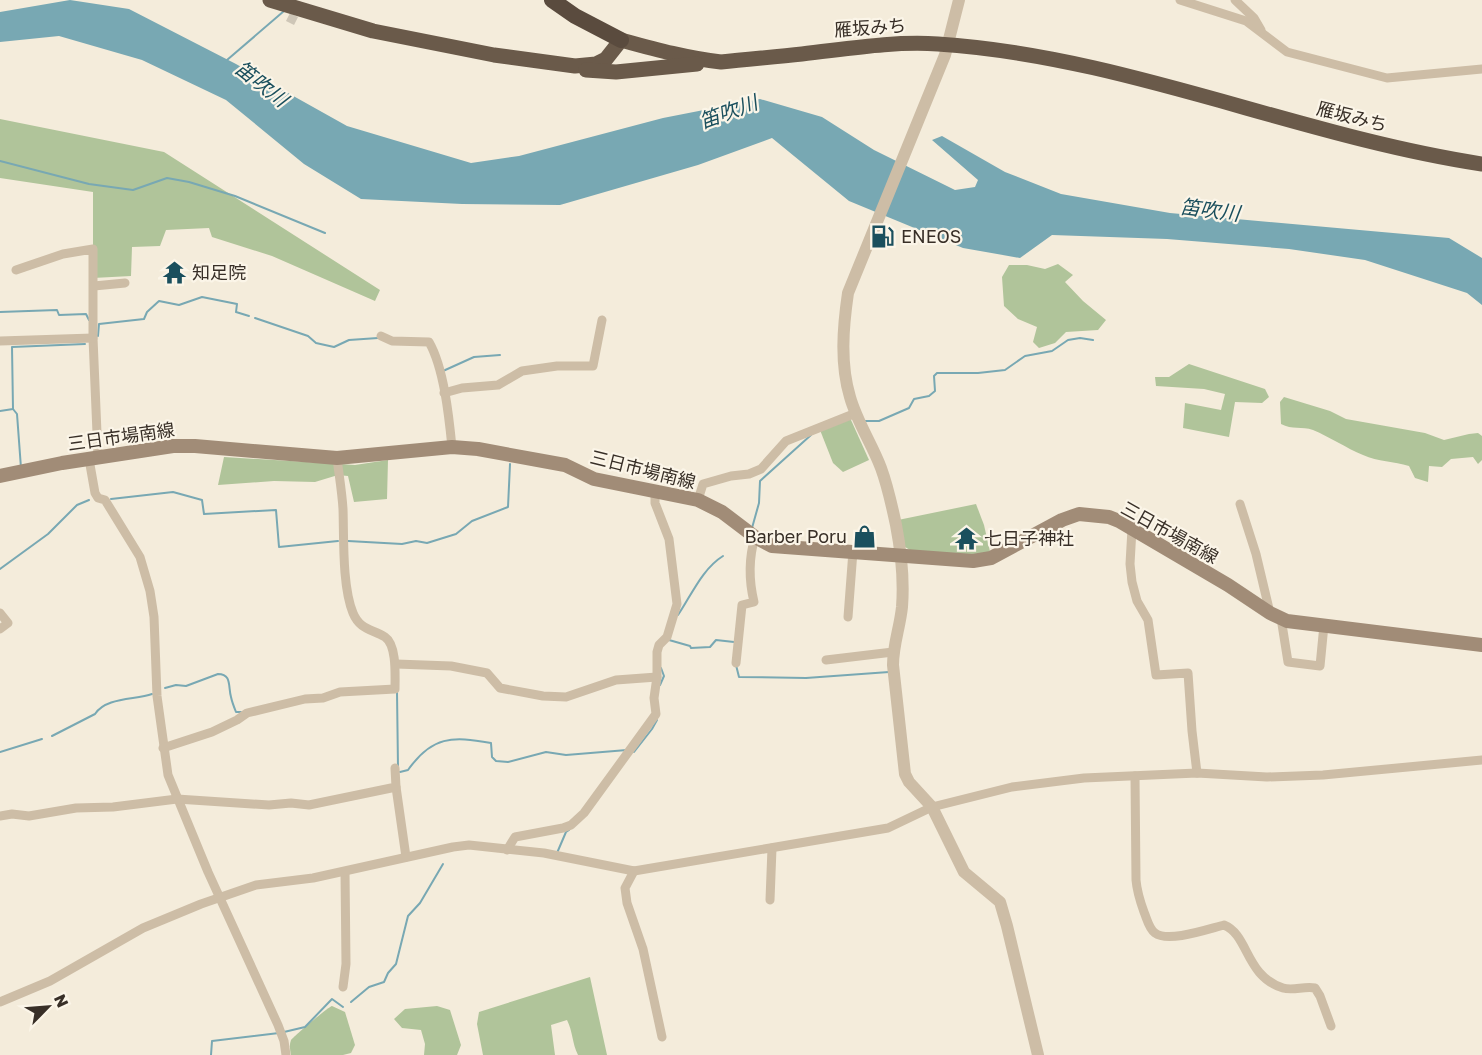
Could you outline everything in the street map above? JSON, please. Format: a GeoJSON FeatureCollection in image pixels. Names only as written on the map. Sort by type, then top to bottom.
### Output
{"type":"FeatureCollection","features":[{"type":"Feature","properties":{"kind":"highway"},"geometry":{"type":"LineString","coordinates":[[270,0],[298,4],[347,25],[429,43],[575,66],[591,71],[616,72],[721,62]]}},
{"type":"Feature","properties":{"kind":"highway"},"geometry":{"type":"LineString","coordinates":[[552,0],[575,16],[621,40],[606,59],[596,64],[575,66]]}},
{"type":"Feature","properties":{"kind":"highway","name":"雁坂みち"},"geometry":{"type":"LineString","coordinates":[[621,40],[670,54],[721,62],[873,45],[915,44],[947,50],[1053,60],[1383,145],[1482,164]]}},
{"type":"Feature","properties":{"kind":"main road","name":"三日市場南線"},"geometry":{"type":"LineString","coordinates":[[0,476],[62,463],[173,446],[337,458],[452,447],[478,449],[565,465],[594,479],[699,500],[722,512],[755,537],[772,546],[973,561],[992,558],[1062,520],[1079,514],[1109,518],[1132,529],[1287,621],[1482,645]]}},
{"type":"Feature","properties":{"kind":"street"},"geometry":{"type":"LineString","coordinates":[[959,0],[947,50],[848,293],[843,351],[847,386],[890,495],[903,579],[899,632],[893,652],[905,774],[909,782],[932,807],[964,872],[1000,902],[1008,926],[1038,1055]]}},
{"type":"Feature","properties":{"kind":"street"},"geometry":{"type":"LineString","coordinates":[[1180,0],[1246,21],[1287,52],[1387,78],[1482,69]]}},
{"type":"Feature","properties":{"kind":"street"},"geometry":{"type":"LineString","coordinates":[[1235,0],[1254,18],[1263,32]]}},
{"type":"Feature","properties":{"kind":"street"},"geometry":{"type":"LineString","coordinates":[[16,270],[63,254],[93,249],[95,493],[99,498],[105,500],[140,557],[150,591],[157,696],[168,775],[219,898],[278,1025],[286,1055]]}},
{"type":"Feature","properties":{"kind":"street"},"geometry":{"type":"LineString","coordinates":[[94,286],[125,283]]}},
{"type":"Feature","properties":{"kind":"street"},"geometry":{"type":"LineString","coordinates":[[444,393],[462,388],[498,385],[522,372],[557,366],[593,366],[602,320]]}},
{"type":"Feature","properties":{"kind":"street"},"geometry":{"type":"LineString","coordinates":[[381,336],[392,341],[429,342],[434,350],[444,393],[452,447]]}},
{"type":"Feature","properties":{"kind":"street"},"geometry":{"type":"LineString","coordinates":[[0,340],[93,338]]}},
{"type":"Feature","properties":{"kind":"street"},"geometry":{"type":"LineString","coordinates":[[699,500],[703,484],[731,476],[749,474],[761,469],[786,441],[856,413]]}},
{"type":"Feature","properties":{"kind":"street"},"geometry":{"type":"LineString","coordinates":[[163,748],[212,732],[247,713],[304,699],[323,699],[340,692],[395,689],[396,664],[389,641],[385,637],[365,630],[353,614],[347,587],[343,507],[337,458]]}},
{"type":"Feature","properties":{"kind":"street"},"geometry":{"type":"LineString","coordinates":[[507,850],[515,837],[571,825],[584,813],[656,714],[654,698],[657,652],[659,645],[667,637],[678,604],[669,539],[655,503],[655,492]]}},
{"type":"Feature","properties":{"kind":"street"},"geometry":{"type":"LineString","coordinates":[[1240,504],[1275,615],[1287,662],[1320,666],[1324,625]]}},
{"type":"Feature","properties":{"kind":"street"},"geometry":{"type":"LineString","coordinates":[[1132,529],[1130,564],[1132,582],[1137,601],[1148,620],[1156,675],[1188,672],[1197,773]]}},
{"type":"Feature","properties":{"kind":"street"},"geometry":{"type":"LineString","coordinates":[[736,663],[742,605],[754,602],[750,552],[755,537]]}},
{"type":"Feature","properties":{"kind":"street"},"geometry":{"type":"LineString","coordinates":[[848,617],[853,551]]}},
{"type":"Feature","properties":{"kind":"street"},"geometry":{"type":"LineString","coordinates":[[0,613],[8,623],[0,629]]}},
{"type":"Feature","properties":{"kind":"street"},"geometry":{"type":"LineString","coordinates":[[826,660],[893,652]]}},
{"type":"Feature","properties":{"kind":"street"},"geometry":{"type":"LineString","coordinates":[[396,664],[451,666],[487,673],[500,688],[543,696],[566,697],[616,680],[657,677]]}},
{"type":"Feature","properties":{"kind":"street"},"geometry":{"type":"LineString","coordinates":[[0,1002],[50,981],[143,928],[256,885],[345,872],[469,845],[544,853],[634,871],[888,828],[932,807],[1012,787],[1084,778],[1197,773],[1278,777],[1323,775],[1482,760]]}},
{"type":"Feature","properties":{"kind":"street"},"geometry":{"type":"LineString","coordinates":[[395,768],[406,857]]}},
{"type":"Feature","properties":{"kind":"street"},"geometry":{"type":"LineString","coordinates":[[1136,776],[1136,880],[1138,895],[1151,928],[1156,934],[1163,936],[1185,935],[1224,925],[1237,934],[1256,971],[1280,987],[1289,990],[1315,988],[1331,1026]]}},
{"type":"Feature","properties":{"kind":"street"},"geometry":{"type":"LineString","coordinates":[[0,816],[12,814],[29,816],[76,808],[113,807],[177,799],[269,805],[291,803],[309,805],[396,787]]}},
{"type":"Feature","properties":{"kind":"street"},"geometry":{"type":"LineString","coordinates":[[770,900],[772,848]]}},
{"type":"Feature","properties":{"kind":"street"},"geometry":{"type":"LineString","coordinates":[[634,871],[625,888],[627,903],[643,949],[662,1037]]}},
{"type":"Feature","properties":{"kind":"street"},"geometry":{"type":"LineString","coordinates":[[343,987],[346,963],[345,872]]}},
{"type":"Feature","properties":{"kind":"green space"},"geometry":{"type":"Polygon","coordinates":[[[0,119],[164,152],[380,290],[375,301],[272,256],[212,237],[209,228],[166,230],[160,246],[132,247],[131,276],[93,278],[93,192],[0,178],[0,119]]]}},
{"type":"Feature","properties":{"kind":"green space"},"geometry":{"type":"Polygon","coordinates":[[[1058,264],[1073,275],[1065,282],[1106,320],[1098,330],[1066,332],[1055,343],[1039,348],[1033,342],[1037,327],[1018,319],[1004,306],[1002,277],[1009,265],[1027,265],[1045,269],[1058,264]]]}},
{"type":"Feature","properties":{"kind":"green space"},"geometry":{"type":"Polygon","coordinates":[[[1189,364],[1265,389],[1269,397],[1262,403],[1235,402],[1229,437],[1183,428],[1185,403],[1221,410],[1225,394],[1204,389],[1156,386],[1155,377],[1169,377],[1189,364]]]}},
{"type":"Feature","properties":{"kind":"green space"},"geometry":{"type":"Polygon","coordinates":[[[1284,397],[1330,411],[1346,419],[1425,433],[1444,440],[1478,433],[1482,436],[1482,460],[1478,464],[1473,457],[1451,459],[1442,467],[1429,466],[1428,482],[1415,478],[1409,466],[1369,457],[1313,430],[1281,424],[1280,402],[1284,397]]]}},
{"type":"Feature","properties":{"kind":"green space"},"geometry":{"type":"Polygon","coordinates":[[[846,419],[851,420],[869,460],[843,472],[833,463],[820,430],[846,419]]]}},
{"type":"Feature","properties":{"kind":"green space"},"geometry":{"type":"Polygon","coordinates":[[[224,457],[355,465],[388,460],[387,499],[354,502],[348,476],[338,475],[315,482],[274,481],[218,485],[224,457]]]}},
{"type":"Feature","properties":{"kind":"green space"},"geometry":{"type":"Polygon","coordinates":[[[976,504],[984,525],[991,556],[913,552],[902,545],[898,520],[976,504]]]}},
{"type":"Feature","properties":{"kind":"green space"},"geometry":{"type":"Polygon","coordinates":[[[590,977],[607,1055],[578,1055],[567,1020],[551,1025],[555,1055],[483,1055],[477,1024],[479,1012],[590,977]]]}},
{"type":"Feature","properties":{"kind":"green space"},"geometry":{"type":"Polygon","coordinates":[[[332,1006],[345,1012],[355,1045],[351,1053],[291,1055],[291,1040],[332,1006]]]}},
{"type":"Feature","properties":{"kind":"green space"},"geometry":{"type":"Polygon","coordinates":[[[437,1006],[450,1010],[461,1045],[457,1055],[424,1055],[425,1044],[421,1030],[402,1028],[394,1019],[405,1009],[437,1006]]]}},
{"type":"Feature","properties":{"kind":"water","name":"笛吹川"},"geometry":{"type":"Polygon","coordinates":[[[70,0],[129,9],[236,64],[347,126],[471,163],[519,156],[663,118],[760,99],[822,117],[874,150],[955,190],[975,187],[978,180],[932,140],[942,136],[1005,172],[1061,194],[1170,213],[1449,238],[1482,258],[1482,305],[1467,293],[1365,260],[1289,249],[1167,239],[1052,235],[1020,258],[963,248],[849,201],[772,138],[698,165],[560,205],[462,204],[361,199],[304,164],[226,100],[142,60],[59,36],[0,42],[0,12],[70,0]]]}},
{"type":"Feature","properties":{"kind":"waterway","name":"笛吹川"},"geometry":{"type":"LineString","coordinates":[[227,60],[284,11]]}},
{"type":"Feature","properties":{"kind":"waterway"},"geometry":{"type":"LineString","coordinates":[[0,161],[89,184],[133,190],[167,178],[189,182],[235,196],[325,233]]}},
{"type":"Feature","properties":{"kind":"waterway"},"geometry":{"type":"LineString","coordinates":[[98,336],[99,324],[144,319],[147,312],[159,301],[179,305],[202,297],[237,304],[236,312],[249,316]]}},
{"type":"Feature","properties":{"kind":"waterway"},"geometry":{"type":"LineString","coordinates":[[0,312],[57,310],[59,315],[86,314],[89,320]]}},
{"type":"Feature","properties":{"kind":"waterway"},"geometry":{"type":"LineString","coordinates":[[255,318],[308,336],[316,343],[334,347],[349,340],[378,338]]}},
{"type":"Feature","properties":{"kind":"waterway"},"geometry":{"type":"LineString","coordinates":[[865,421],[879,421],[909,408],[914,399],[929,396],[935,391],[934,376],[937,373],[978,373],[1005,370],[1025,356],[1052,351],[1068,340],[1080,338],[1093,340]]}},
{"type":"Feature","properties":{"kind":"waterway"},"geometry":{"type":"LineString","coordinates":[[0,411],[13,409],[12,347],[85,344]]}},
{"type":"Feature","properties":{"kind":"waterway"},"geometry":{"type":"LineString","coordinates":[[443,371],[474,357],[500,355]]}},
{"type":"Feature","properties":{"kind":"waterway"},"geometry":{"type":"LineString","coordinates":[[13,409],[17,414],[21,468]]}},
{"type":"Feature","properties":{"kind":"waterway"},"geometry":{"type":"LineString","coordinates":[[752,528],[759,503],[760,481],[811,435]]}},
{"type":"Feature","properties":{"kind":"waterway"},"geometry":{"type":"LineString","coordinates":[[348,541],[427,543],[456,534],[472,521],[508,507],[510,464]]}},
{"type":"Feature","properties":{"kind":"waterway"},"geometry":{"type":"LineString","coordinates":[[111,499],[173,492],[202,500],[204,514],[276,510],[279,547],[338,541]]}},
{"type":"Feature","properties":{"kind":"waterway"},"geometry":{"type":"LineString","coordinates":[[0,569],[48,534],[77,505],[89,500]]}},
{"type":"Feature","properties":{"kind":"waterway"},"geometry":{"type":"LineString","coordinates":[[678,615],[703,575],[723,556]]}},
{"type":"Feature","properties":{"kind":"waterway"},"geometry":{"type":"LineString","coordinates":[[669,640],[691,648],[710,647],[716,640],[734,642]]}},
{"type":"Feature","properties":{"kind":"waterway"},"geometry":{"type":"LineString","coordinates":[[736,665],[739,677],[806,678],[889,672]]}},
{"type":"Feature","properties":{"kind":"waterway"},"geometry":{"type":"LineString","coordinates":[[660,685],[664,676],[661,668]]}},
{"type":"Feature","properties":{"kind":"waterway"},"geometry":{"type":"LineString","coordinates":[[165,688],[176,685],[186,686],[218,674],[226,676],[236,712],[241,712]]}},
{"type":"Feature","properties":{"kind":"waterway"},"geometry":{"type":"LineString","coordinates":[[397,692],[398,767]]}},
{"type":"Feature","properties":{"kind":"waterway"},"geometry":{"type":"LineString","coordinates":[[52,736],[113,702],[152,694]]}},
{"type":"Feature","properties":{"kind":"waterway"},"geometry":{"type":"LineString","coordinates":[[634,752],[657,720]]}},
{"type":"Feature","properties":{"kind":"waterway"},"geometry":{"type":"LineString","coordinates":[[0,752],[42,739]]}},
{"type":"Feature","properties":{"kind":"waterway"},"geometry":{"type":"LineString","coordinates":[[400,772],[408,770],[426,750],[444,741],[454,740],[465,739],[491,743],[492,757],[496,761],[508,762],[546,752],[566,755],[627,750]]}},
{"type":"Feature","properties":{"kind":"waterway"},"geometry":{"type":"LineString","coordinates":[[557,853],[569,830]]}},
{"type":"Feature","properties":{"kind":"waterway"},"geometry":{"type":"LineString","coordinates":[[351,1002],[369,987],[384,982],[396,964],[408,916],[420,903],[443,864]]}},
{"type":"Feature","properties":{"kind":"waterway"},"geometry":{"type":"LineString","coordinates":[[284,1032],[305,1027],[332,999],[343,1007]]}},
{"type":"Feature","properties":{"kind":"waterway"},"geometry":{"type":"LineString","coordinates":[[211,1055],[212,1041],[279,1033]]}},
{"type":"Feature","properties":{"kind":"tunnel"},"geometry":{"type":"LineString","coordinates":[[290,23],[299,5]]}},
{"type":"Feature","properties":{"kind":"place","name":"ENEOS"},"geometry":{"type":"Point","coordinates":[883,236]}},
{"type":"Feature","properties":{"kind":"place","name":"知足院"},"geometry":{"type":"Point","coordinates":[174,272]}},
{"type":"Feature","properties":{"kind":"place","name":"Barber Poru"},"geometry":{"type":"Point","coordinates":[865,536]}},
{"type":"Feature","properties":{"kind":"place","name":"七日子神社"},"geometry":{"type":"Point","coordinates":[966,538]}}]}
